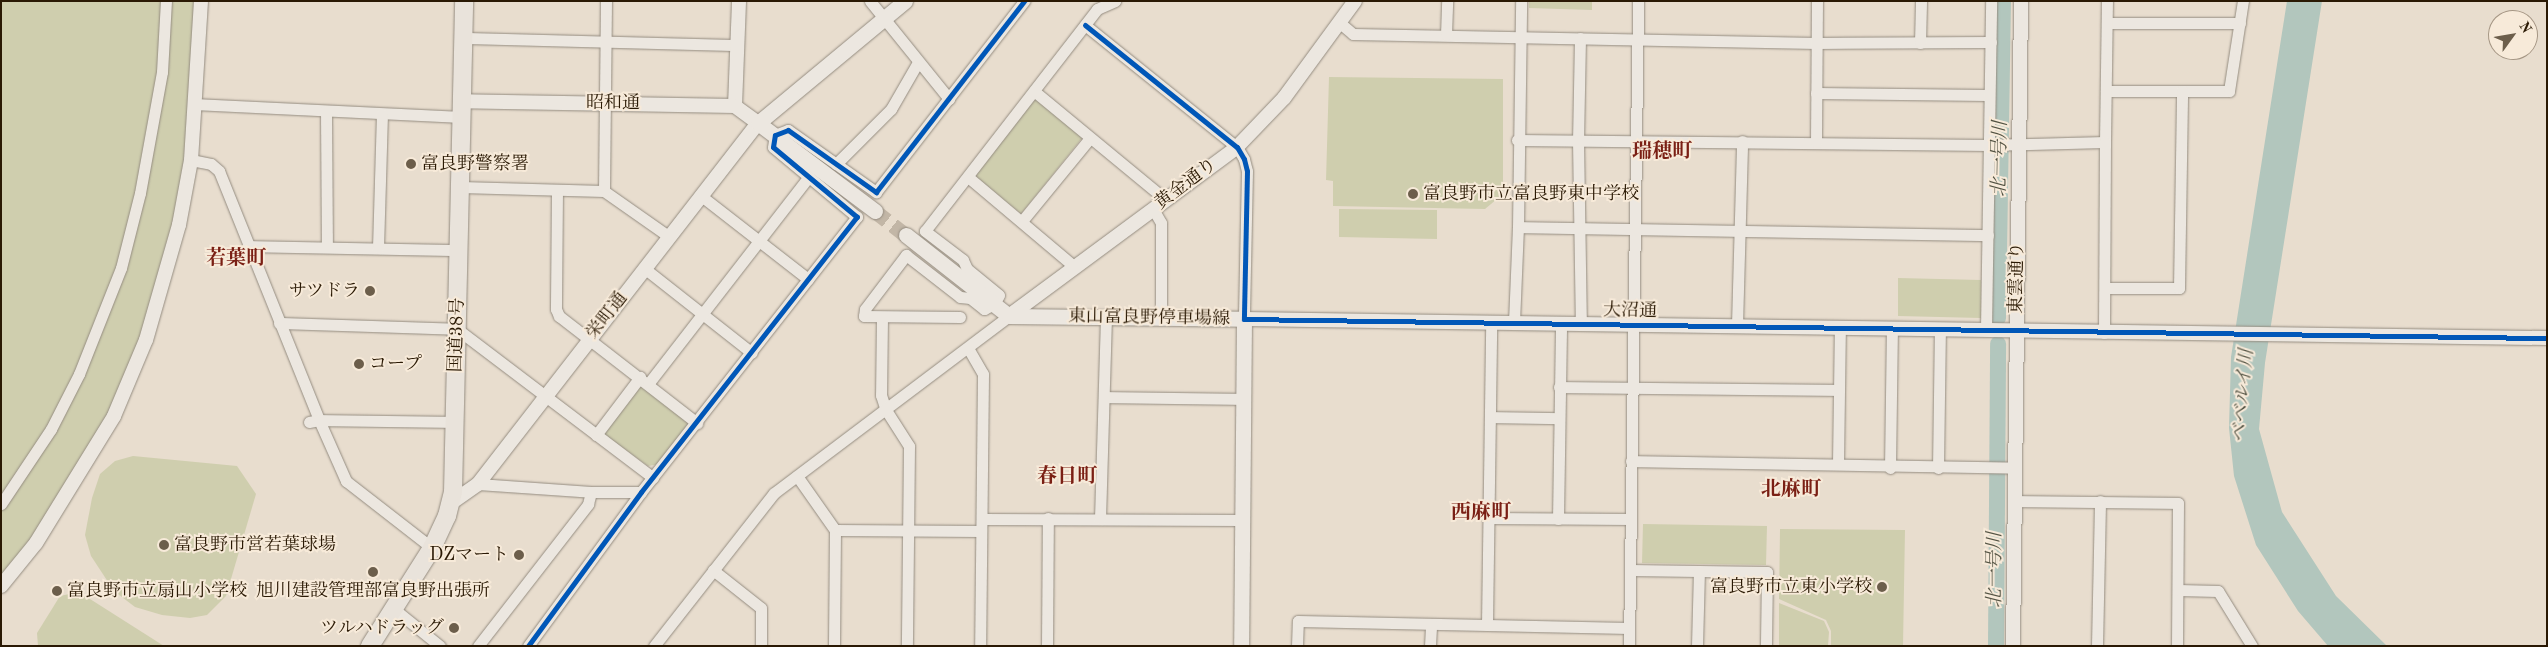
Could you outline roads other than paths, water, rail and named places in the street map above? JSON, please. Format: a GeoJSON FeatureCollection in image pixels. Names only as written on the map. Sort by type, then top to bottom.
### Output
{"type":"FeatureCollection","features":[{"type":"Feature","properties":{"kind":"highway","name":"国道38号"},"geometry":{"type":"LineString","coordinates":[[370,646],[432,548],[451,503],[464,1]]}},
{"type":"Feature","properties":{"kind":"main road"},"geometry":{"type":"LineString","coordinates":[[875,211],[758,123],[905,1]]}},
{"type":"Feature","properties":{"kind":"main road"},"geometry":{"type":"LineString","coordinates":[[906,235],[1008,316]]}},
{"type":"Feature","properties":{"kind":"main road","name":"東山富良野停車場線"},"geometry":{"type":"LineString","coordinates":[[1008,316],[1244,319],[1241,646]]}},
{"type":"Feature","properties":{"kind":"street"},"geometry":{"type":"LineString","coordinates":[[1,504],[20,478],[59,414],[79,374],[121,268],[140,193],[162,72],[166,1]]}},
{"type":"Feature","properties":{"kind":"street"},"geometry":{"type":"LineString","coordinates":[[1,586],[36,543],[119,417],[146,340],[179,225],[191,160],[201,1]]}},
{"type":"Feature","properties":{"kind":"street"},"geometry":{"type":"LineString","coordinates":[[604,192],[606,1]]}},
{"type":"Feature","properties":{"kind":"street"},"geometry":{"type":"LineString","coordinates":[[739,1],[735,106],[758,123]]}},
{"type":"Feature","properties":{"kind":"street"},"geometry":{"type":"LineString","coordinates":[[870,1],[949,99]]}},
{"type":"Feature","properties":{"kind":"street"},"geometry":{"type":"LineString","coordinates":[[528,646],[641,492],[857,217],[773,147],[775,135],[788,130],[876,192],[1024,1]]}},
{"type":"Feature","properties":{"kind":"street"},"geometry":{"type":"LineString","coordinates":[[960,318],[864,316],[865,309],[906,256],[960,297],[970,298],[984,309],[994,304],[999,295],[967,269],[963,260],[925,231],[1097,9],[1115,1]]}},
{"type":"Feature","properties":{"kind":"street","name":"黄金通り"},"geometry":{"type":"LineString","coordinates":[[1008,316],[1237,146],[1284,98],[1355,1]]}},
{"type":"Feature","properties":{"kind":"street"},"geometry":{"type":"LineString","coordinates":[[1446,35],[1447,1]]}},
{"type":"Feature","properties":{"kind":"street"},"geometry":{"type":"LineString","coordinates":[[1514,322],[1518,227],[1521,1]]}},
{"type":"Feature","properties":{"kind":"street"},"geometry":{"type":"LineString","coordinates":[[1628,646],[1638,1]]}},
{"type":"Feature","properties":{"kind":"street"},"geometry":{"type":"LineString","coordinates":[[1816,142],[1818,1]]}},
{"type":"Feature","properties":{"kind":"street"},"geometry":{"type":"LineString","coordinates":[[1920,43],[1921,1]]}},
{"type":"Feature","properties":{"kind":"street"},"geometry":{"type":"LineString","coordinates":[[1986,329],[1988,235],[2003,144],[1991,42],[1991,1]]}},
{"type":"Feature","properties":{"kind":"street","name":"東雲通り"},"geometry":{"type":"LineString","coordinates":[[2013,646],[2015,501],[2003,468],[2016,331],[2003,144],[2021,1]]}},
{"type":"Feature","properties":{"kind":"street"},"geometry":{"type":"LineString","coordinates":[[2104,332],[2107,1]]}},
{"type":"Feature","properties":{"kind":"street"},"geometry":{"type":"LineString","coordinates":[[2106,90],[2230,91],[2243,1]]}},
{"type":"Feature","properties":{"kind":"street"},"geometry":{"type":"LineString","coordinates":[[1340,23],[1353,34],[1817,43],[1991,42]]}},
{"type":"Feature","properties":{"kind":"street"},"geometry":{"type":"LineString","coordinates":[[2107,23],[2240,23]]}},
{"type":"Feature","properties":{"kind":"street"},"geometry":{"type":"LineString","coordinates":[[1085,25],[1237,146],[1247,171],[1244,319]]}},
{"type":"Feature","properties":{"kind":"street"},"geometry":{"type":"LineString","coordinates":[[463,38],[737,45]]}},
{"type":"Feature","properties":{"kind":"street"},"geometry":{"type":"LineString","coordinates":[[1580,38],[1578,140],[1581,324]]}},
{"type":"Feature","properties":{"kind":"street"},"geometry":{"type":"LineString","coordinates":[[836,164],[891,109],[918,62]]}},
{"type":"Feature","properties":{"kind":"street"},"geometry":{"type":"LineString","coordinates":[[1034,91],[1165,199]]}},
{"type":"Feature","properties":{"kind":"street"},"geometry":{"type":"LineString","coordinates":[[2105,288],[2179,288],[2182,91]]}},
{"type":"Feature","properties":{"kind":"street"},"geometry":{"type":"LineString","coordinates":[[1816,93],[1987,94]]}},
{"type":"Feature","properties":{"kind":"street","name":"昭和通"},"geometry":{"type":"LineString","coordinates":[[462,109],[605,103],[735,106]]}},
{"type":"Feature","properties":{"kind":"street"},"geometry":{"type":"LineString","coordinates":[[194,104],[382,114],[462,109]]}},
{"type":"Feature","properties":{"kind":"street"},"geometry":{"type":"LineString","coordinates":[[326,111],[327,246]]}},
{"type":"Feature","properties":{"kind":"street"},"geometry":{"type":"LineString","coordinates":[[378,248],[382,114]]}},
{"type":"Feature","properties":{"kind":"street","name":"栄町通"},"geometry":{"type":"LineString","coordinates":[[451,503],[478,484],[668,236],[758,123]]}},
{"type":"Feature","properties":{"kind":"street"},"geometry":{"type":"LineString","coordinates":[[1022,221],[1090,138]]}},
{"type":"Feature","properties":{"kind":"street"},"geometry":{"type":"LineString","coordinates":[[1518,140],[1636,139],[2003,144],[2105,142]]}},
{"type":"Feature","properties":{"kind":"street"},"geometry":{"type":"LineString","coordinates":[[1737,324],[1742,141]]}},
{"type":"Feature","properties":{"kind":"street"},"geometry":{"type":"LineString","coordinates":[[191,160],[211,164],[219,171],[279,323],[314,421],[346,481],[432,548]]}},
{"type":"Feature","properties":{"kind":"street"},"geometry":{"type":"LineString","coordinates":[[968,177],[1075,267]]}},
{"type":"Feature","properties":{"kind":"street"},"geometry":{"type":"LineString","coordinates":[[596,435],[702,314],[808,178]]}},
{"type":"Feature","properties":{"kind":"street"},"geometry":{"type":"LineString","coordinates":[[460,187],[604,192],[668,236]]}},
{"type":"Feature","properties":{"kind":"street"},"geometry":{"type":"LineString","coordinates":[[557,190],[556,309],[559,316],[644,380],[697,423]]}},
{"type":"Feature","properties":{"kind":"street"},"geometry":{"type":"LineString","coordinates":[[700,196],[808,279]]}},
{"type":"Feature","properties":{"kind":"street"},"geometry":{"type":"LineString","coordinates":[[1153,208],[1161,222],[1161,318]]}},
{"type":"Feature","properties":{"kind":"street"},"geometry":{"type":"LineString","coordinates":[[1518,227],[1988,235]]}},
{"type":"Feature","properties":{"kind":"street"},"geometry":{"type":"LineString","coordinates":[[248,246],[459,250]]}},
{"type":"Feature","properties":{"kind":"street"},"geometry":{"type":"LineString","coordinates":[[644,268],[752,353]]}},
{"type":"Feature","properties":{"kind":"street"},"geometry":{"type":"LineString","coordinates":[[654,646],[774,493],[1008,316]]}},
{"type":"Feature","properties":{"kind":"street"},"geometry":{"type":"LineString","coordinates":[[882,317],[881,395],[886,410],[909,446],[907,646]]}},
{"type":"Feature","properties":{"kind":"street"},"geometry":{"type":"LineString","coordinates":[[1100,519],[1106,317]]}},
{"type":"Feature","properties":{"kind":"street","name":"大沼通"},"geometry":{"type":"LineString","coordinates":[[1244,319],[1634,325],[1737,324],[2016,331],[2547,338]]}},
{"type":"Feature","properties":{"kind":"street"},"geometry":{"type":"LineString","coordinates":[[1487,625],[1491,322]]}},
{"type":"Feature","properties":{"kind":"street"},"geometry":{"type":"LineString","coordinates":[[279,323],[457,328],[653,478]]}},
{"type":"Feature","properties":{"kind":"street"},"geometry":{"type":"LineString","coordinates":[[1558,519],[1560,323]]}},
{"type":"Feature","properties":{"kind":"street"},"geometry":{"type":"LineString","coordinates":[[1838,464],[1840,326]]}},
{"type":"Feature","properties":{"kind":"street"},"geometry":{"type":"LineString","coordinates":[[1890,468],[1892,328]]}},
{"type":"Feature","properties":{"kind":"street"},"geometry":{"type":"LineString","coordinates":[[1938,468],[1940,329]]}},
{"type":"Feature","properties":{"kind":"street"},"geometry":{"type":"LineString","coordinates":[[968,348],[983,374],[980,646]]}},
{"type":"Feature","properties":{"kind":"street"},"geometry":{"type":"LineString","coordinates":[[1559,387],[1838,390]]}},
{"type":"Feature","properties":{"kind":"street"},"geometry":{"type":"LineString","coordinates":[[1104,397],[1244,399]]}},
{"type":"Feature","properties":{"kind":"street"},"geometry":{"type":"LineString","coordinates":[[1490,416],[1558,418]]}},
{"type":"Feature","properties":{"kind":"street"},"geometry":{"type":"LineString","coordinates":[[314,421],[454,422]]}},
{"type":"Feature","properties":{"kind":"street"},"geometry":{"type":"LineString","coordinates":[[1632,461],[1838,464],[1890,468],[2003,468]]}},
{"type":"Feature","properties":{"kind":"street"},"geometry":{"type":"LineString","coordinates":[[796,476],[835,530],[834,646]]}},
{"type":"Feature","properties":{"kind":"street"},"geometry":{"type":"LineString","coordinates":[[478,484],[590,492],[641,492]]}},
{"type":"Feature","properties":{"kind":"street"},"geometry":{"type":"LineString","coordinates":[[478,646],[588,504],[590,492]]}},
{"type":"Feature","properties":{"kind":"street"},"geometry":{"type":"LineString","coordinates":[[2015,501],[2178,503],[2177,646]]}},
{"type":"Feature","properties":{"kind":"street"},"geometry":{"type":"LineString","coordinates":[[2098,646],[2100,501]]}},
{"type":"Feature","properties":{"kind":"street"},"geometry":{"type":"LineString","coordinates":[[1047,646],[1048,518]]}},
{"type":"Feature","properties":{"kind":"street"},"geometry":{"type":"LineString","coordinates":[[1488,518],[1631,519]]}},
{"type":"Feature","properties":{"kind":"street"},"geometry":{"type":"LineString","coordinates":[[982,519],[1243,520]]}},
{"type":"Feature","properties":{"kind":"street"},"geometry":{"type":"LineString","coordinates":[[835,530],[981,531]]}},
{"type":"Feature","properties":{"kind":"street"},"geometry":{"type":"LineString","coordinates":[[713,570],[761,608],[761,646]]}},
{"type":"Feature","properties":{"kind":"street"},"geometry":{"type":"LineString","coordinates":[[1630,570],[1767,572],[1766,646]]}},
{"type":"Feature","properties":{"kind":"street"},"geometry":{"type":"LineString","coordinates":[[1697,646],[1699,571]]}},
{"type":"Feature","properties":{"kind":"street"},"geometry":{"type":"LineString","coordinates":[[2178,590],[2218,591],[2252,646]]}},
{"type":"Feature","properties":{"kind":"street"},"geometry":{"type":"LineString","coordinates":[[394,609],[440,646]]}},
{"type":"Feature","properties":{"kind":"street"},"geometry":{"type":"LineString","coordinates":[[1297,646],[1298,621],[1629,628]]}},
{"type":"Feature","properties":{"kind":"street"},"geometry":{"type":"LineString","coordinates":[[1430,646],[1431,624]]}},
{"type":"Feature","properties":{"kind":"water","name":"ベベルイ川"},"geometry":{"type":"Polygon","coordinates":[[[2287,1],[2322,1],[2265,363],[2259,429],[2282,512],[2336,596],[2387,646],[2328,646],[2298,611],[2256,545],[2234,476],[2229,428],[2231,357],[2287,1]]]}},
{"type":"Feature","properties":{"kind":"waterway","name":"北一号川"},"geometry":{"type":"LineString","coordinates":[[1998,318],[2003,1]]}},
{"type":"Feature","properties":{"kind":"waterway","name":"北一号川"},"geometry":{"type":"LineString","coordinates":[[1996,646],[1998,344]]}},
{"type":"Feature","properties":{"kind":"tunnel"},"geometry":{"type":"LineString","coordinates":[[875,211],[906,235]]}},
{"type":"Feature","properties":{"kind":"place","name":"富良野警察署"},"geometry":{"type":"Point","coordinates":[411,164]}},
{"type":"Feature","properties":{"kind":"place","name":"富良野市立富良野東中学校"},"geometry":{"type":"Point","coordinates":[1413,194]}},
{"type":"Feature","properties":{"kind":"place","name":"サツドラ"},"geometry":{"type":"Point","coordinates":[370,291]}},
{"type":"Feature","properties":{"kind":"place","name":"コープ"},"geometry":{"type":"Point","coordinates":[359,364]}},
{"type":"Feature","properties":{"kind":"place","name":"富良野市営若葉球場"},"geometry":{"type":"Point","coordinates":[164,545]}},
{"type":"Feature","properties":{"kind":"place","name":"DZマート"},"geometry":{"type":"Point","coordinates":[519,555]}},
{"type":"Feature","properties":{"kind":"place","name":"旭川建設管理部富良野出張所"},"geometry":{"type":"Point","coordinates":[373,572]}},
{"type":"Feature","properties":{"kind":"place","name":"富良野市立東小学校"},"geometry":{"type":"Point","coordinates":[1882,587]}},
{"type":"Feature","properties":{"kind":"place","name":"富良野市立扇山小学校"},"geometry":{"type":"Point","coordinates":[57,591]}},
{"type":"Feature","properties":{"kind":"place","name":"ツルハドラッグ"},"geometry":{"type":"Point","coordinates":[454,628]}},
{"type":"Feature","properties":{"kind":"district","name":"瑞穂町"},"geometry":{"type":"Point","coordinates":[1662,152]}},
{"type":"Feature","properties":{"kind":"district","name":"若葉町"},"geometry":{"type":"Point","coordinates":[236,259]}},
{"type":"Feature","properties":{"kind":"district","name":"春日町"},"geometry":{"type":"Point","coordinates":[1067,477]}},
{"type":"Feature","properties":{"kind":"district","name":"北麻町"},"geometry":{"type":"Point","coordinates":[1791,490]}},
{"type":"Feature","properties":{"kind":"district","name":"西麻町"},"geometry":{"type":"Point","coordinates":[1481,513]}}]}
